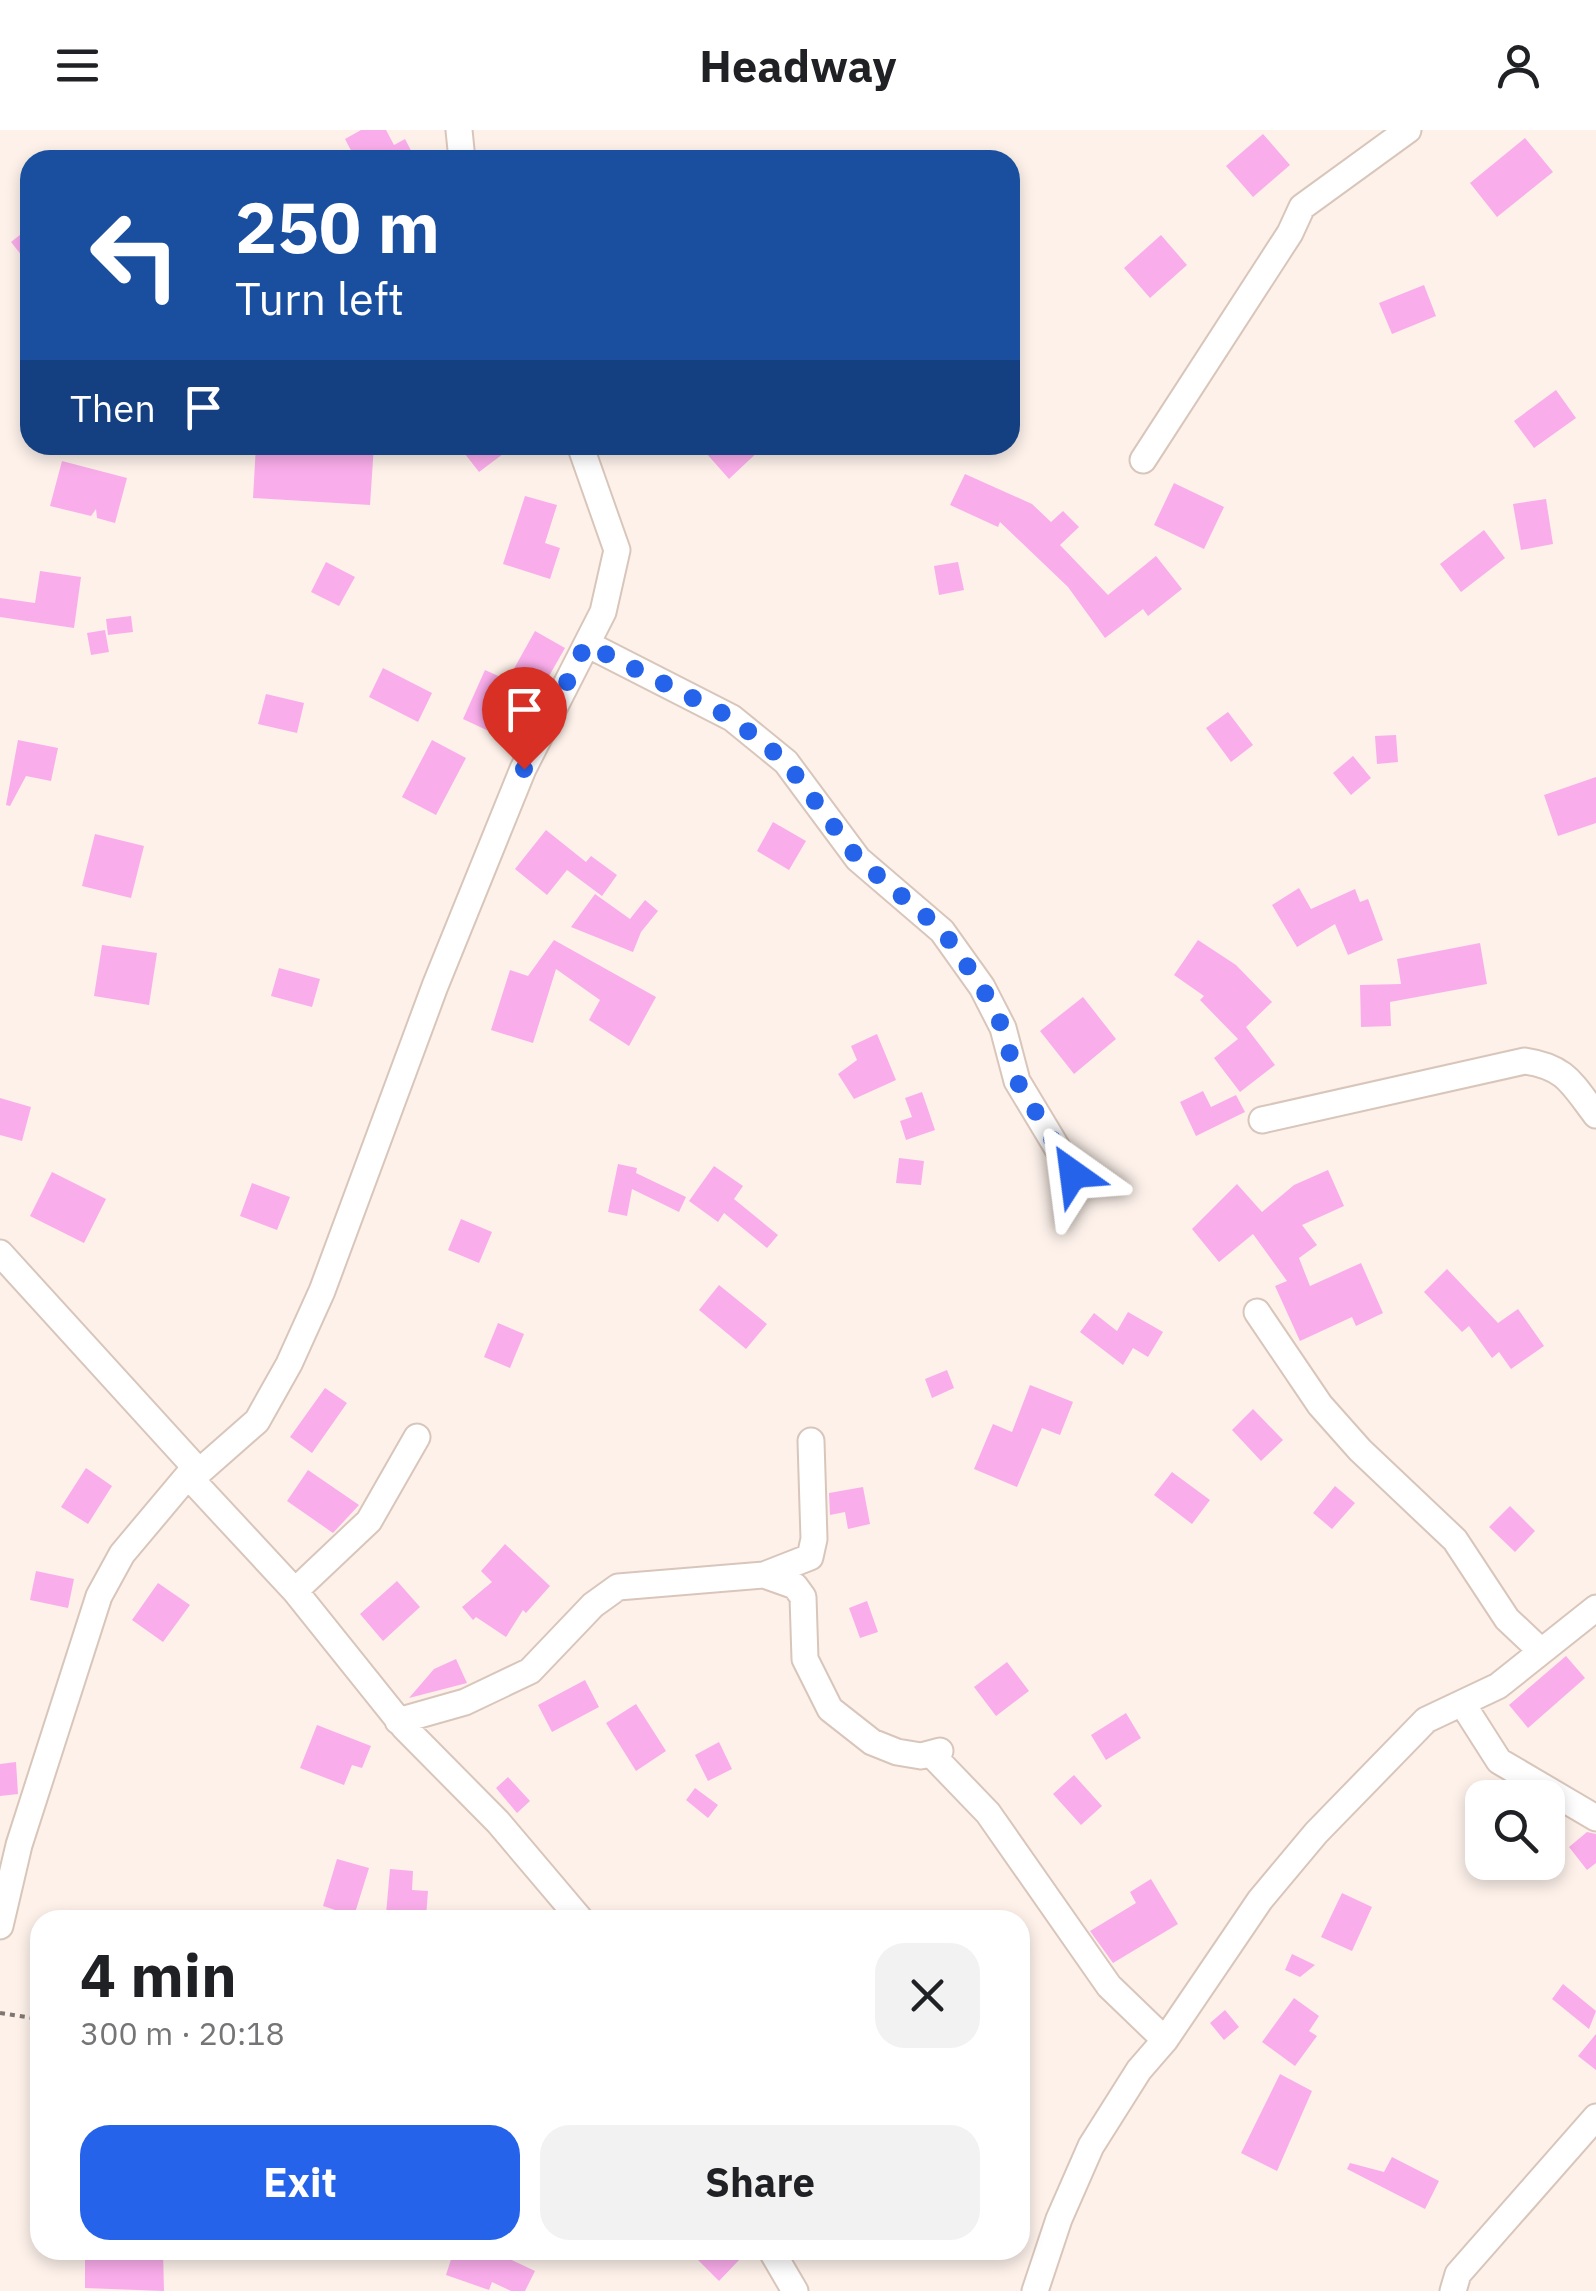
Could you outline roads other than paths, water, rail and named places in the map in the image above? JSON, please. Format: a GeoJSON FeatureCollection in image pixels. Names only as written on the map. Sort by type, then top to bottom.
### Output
{"type":"FeatureCollection","features":[{"type":"Feature","properties":{"kind":"street"},"geometry":{"type":"LineString","coordinates":[[1143,460],[1290,233],[1302,206],[1408,130]]}},
{"type":"Feature","properties":{"kind":"street"},"geometry":{"type":"LineString","coordinates":[[0,1926],[19,1844],[100,1596],[122,1554],[193,1473],[258,1421],[288,1364],[322,1291],[435,986],[516,787],[602,612],[617,550],[584,455]]}},
{"type":"Feature","properties":{"kind":"street"},"geometry":{"type":"LineString","coordinates":[[586,644],[732,718],[786,762],[858,859],[942,930],[982,987],[1003,1028],[1017,1081],[1073,1174]]}},
{"type":"Feature","properties":{"kind":"street"},"geometry":{"type":"LineString","coordinates":[[1262,1120],[1526,1062],[1550,1065],[1564,1073],[1596,1115]]}},
{"type":"Feature","properties":{"kind":"street"},"geometry":{"type":"LineString","coordinates":[[0,1254],[295,1591],[398,1720],[498,1822],[573,1910]]}},
{"type":"Feature","properties":{"kind":"street"},"geometry":{"type":"LineString","coordinates":[[1257,1312],[1320,1404],[1360,1450],[1455,1540],[1506,1619],[1541,1651]]}},
{"type":"Feature","properties":{"kind":"street"},"geometry":{"type":"LineString","coordinates":[[295,1591],[368,1521],[418,1437]]}},
{"type":"Feature","properties":{"kind":"street"},"geometry":{"type":"LineString","coordinates":[[398,1720],[465,1702],[530,1670],[592,1606],[618,1588],[764,1576],[810,1557],[814,1539],[811,1441]]}},
{"type":"Feature","properties":{"kind":"street"},"geometry":{"type":"LineString","coordinates":[[764,1576],[795,1586],[803,1597],[805,1658],[830,1709],[872,1742],[897,1752],[921,1756],[940,1751],[936,1758],[988,1813],[1109,1986],[1165,2040]]}},
{"type":"Feature","properties":{"kind":"street"},"geometry":{"type":"LineString","coordinates":[[1035,2291],[1059,2219],[1092,2146],[1139,2070],[1165,2040],[1250,1915],[1316,1834],[1426,1720],[1498,1686],[1596,1608]]}},
{"type":"Feature","properties":{"kind":"street"},"geometry":{"type":"LineString","coordinates":[[1462,1703],[1498,1761],[1596,1818]]}},
{"type":"Feature","properties":{"kind":"street"},"geometry":{"type":"LineString","coordinates":[[1453,2291],[1458,2274],[1596,2117]]}},
{"type":"Feature","properties":{"kind":"street"},"geometry":{"type":"LineString","coordinates":[[777,2260],[795,2291]]}}]}
